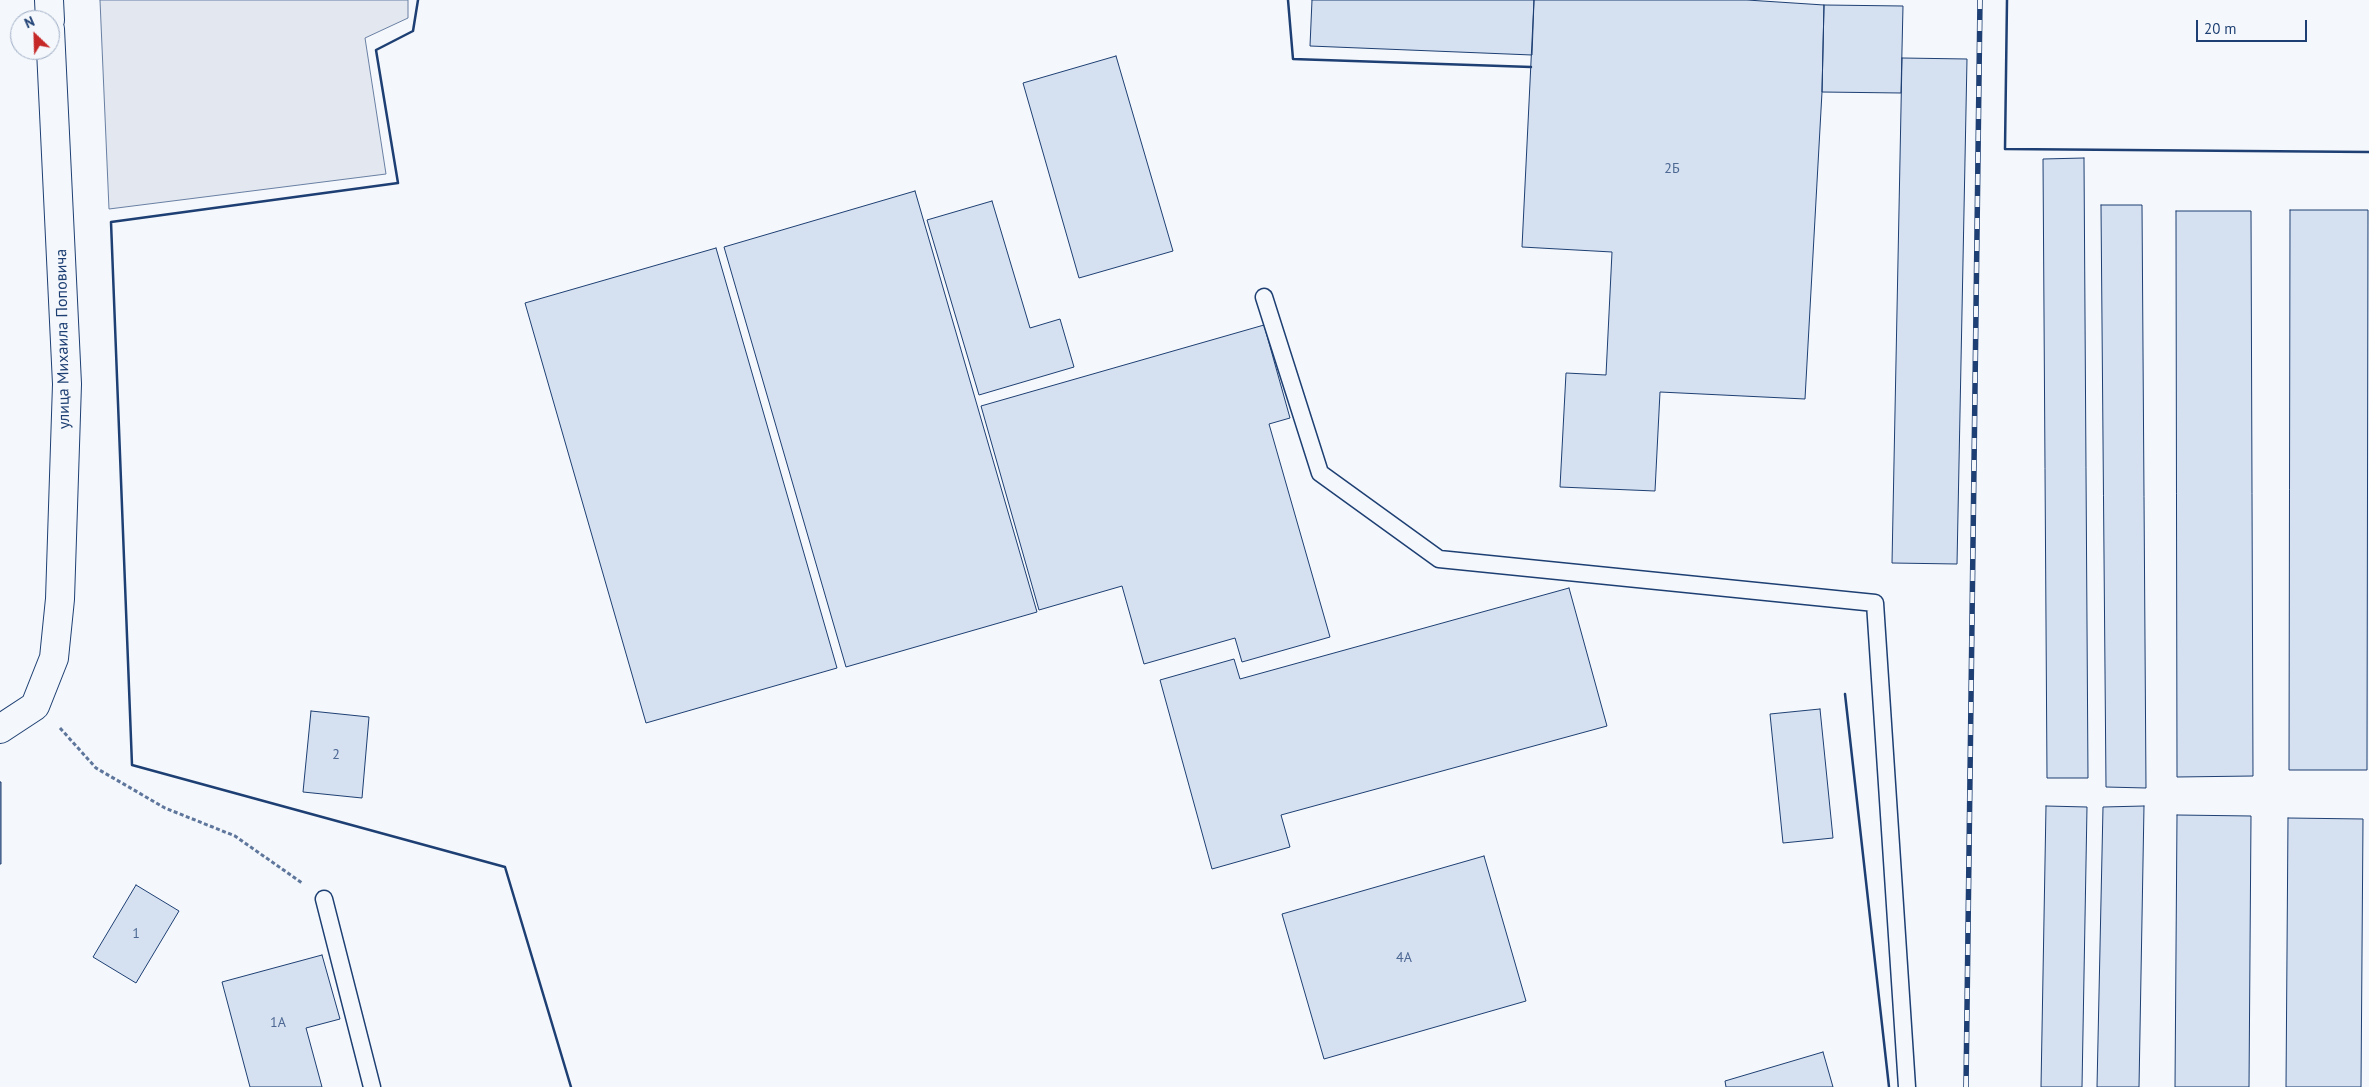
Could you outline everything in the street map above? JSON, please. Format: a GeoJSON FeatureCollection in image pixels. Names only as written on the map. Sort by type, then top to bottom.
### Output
{"type":"FeatureCollection","features":[{"type":"Feature","properties":{"kind":"street","name":"улица Михаила Поповича"},"geometry":{"type":"LineString","coordinates":[[0,729],[35,706],[54,658],[60,599],[67,384],[51,60]]}},
{"type":"Feature","properties":{"kind":"lane"},"geometry":{"type":"LineString","coordinates":[[1264,297],[1320,473],[1438,559],[1876,603],[1906,1087]]}},
{"type":"Feature","properties":{"kind":"lane"},"geometry":{"type":"LineString","coordinates":[[324,899],[372,1087]]}},
{"type":"Feature","properties":{"kind":"path"},"geometry":{"type":"LineString","coordinates":[[58,724],[96,768],[165,808],[235,836],[324,899]]}},
{"type":"Feature","properties":{"kind":"shaded area"},"geometry":{"type":"Polygon","coordinates":[[[100,0],[408,0],[408,18],[365,38],[386,174],[109,209],[100,0]]]}},
{"type":"Feature","properties":{"kind":"building"},"geometry":{"type":"Polygon","coordinates":[[[1312,0],[1534,0],[1532,55],[1310,46],[1312,0]]]}},
{"type":"Feature","properties":{"kind":"building"},"geometry":{"type":"Polygon","coordinates":[[[1534,0],[1747,0],[1824,5],[1822,92],[1805,399],[1660,392],[1655,491],[1560,487],[1566,373],[1606,375],[1612,252],[1522,247],[1534,0]]]}},
{"type":"Feature","properties":{"kind":"building"},"geometry":{"type":"Polygon","coordinates":[[[1824,5],[1903,6],[1901,93],[1822,92],[1824,5]]]}},
{"type":"Feature","properties":{"kind":"building"},"geometry":{"type":"Polygon","coordinates":[[[1116,56],[1173,251],[1079,278],[1023,83],[1116,56]]]}},
{"type":"Feature","properties":{"kind":"building"},"geometry":{"type":"Polygon","coordinates":[[[1902,58],[1967,59],[1957,564],[1892,563],[1902,58]]]}},
{"type":"Feature","properties":{"kind":"building"},"geometry":{"type":"Polygon","coordinates":[[[2084,158],[2088,778],[2047,778],[2043,159],[2084,158]]]}},
{"type":"Feature","properties":{"kind":"building"},"geometry":{"type":"Polygon","coordinates":[[[915,191],[1037,612],[846,667],[724,247],[915,191]]]}},
{"type":"Feature","properties":{"kind":"building"},"geometry":{"type":"Polygon","coordinates":[[[992,201],[1030,328],[1060,319],[1074,367],[979,395],[927,220],[992,201]]]}},
{"type":"Feature","properties":{"kind":"building"},"geometry":{"type":"Polygon","coordinates":[[[2101,205],[2142,205],[2146,788],[2106,787],[2101,205]]]}},
{"type":"Feature","properties":{"kind":"building"},"geometry":{"type":"Polygon","coordinates":[[[2290,210],[2368,210],[2367,770],[2289,770],[2290,210]]]}},
{"type":"Feature","properties":{"kind":"building"},"geometry":{"type":"Polygon","coordinates":[[[2176,211],[2251,211],[2253,776],[2177,777],[2176,211]]]}},
{"type":"Feature","properties":{"kind":"building"},"geometry":{"type":"Polygon","coordinates":[[[716,248],[837,668],[646,723],[525,303],[716,248]]]}},
{"type":"Feature","properties":{"kind":"building"},"geometry":{"type":"Polygon","coordinates":[[[1264,325],[1290,418],[1269,424],[1330,637],[1242,662],[1235,638],[1144,664],[1122,586],[1039,610],[981,406],[1264,325]]]}},
{"type":"Feature","properties":{"kind":"building"},"geometry":{"type":"Polygon","coordinates":[[[1569,588],[1607,726],[1281,815],[1290,847],[1212,869],[1160,680],[1234,659],[1240,679],[1569,588]]]}},
{"type":"Feature","properties":{"kind":"building"},"geometry":{"type":"Polygon","coordinates":[[[1820,709],[1833,838],[1783,843],[1770,714],[1820,709]]]}},
{"type":"Feature","properties":{"kind":"building"},"geometry":{"type":"Polygon","coordinates":[[[311,711],[369,717],[362,798],[303,792],[311,711]]]}},
{"type":"Feature","properties":{"kind":"building"},"geometry":{"type":"Polygon","coordinates":[[[1,782],[1,864],[0,864],[1,782]]]}},
{"type":"Feature","properties":{"kind":"building"},"geometry":{"type":"Polygon","coordinates":[[[2046,806],[2087,807],[2082,1087],[2041,1087],[2046,806]]]}},
{"type":"Feature","properties":{"kind":"building"},"geometry":{"type":"Polygon","coordinates":[[[2144,806],[2139,1087],[2097,1087],[2103,807],[2144,806]]]}},
{"type":"Feature","properties":{"kind":"building"},"geometry":{"type":"Polygon","coordinates":[[[2177,815],[2251,816],[2249,1087],[2175,1087],[2177,815]]]}},
{"type":"Feature","properties":{"kind":"building"},"geometry":{"type":"Polygon","coordinates":[[[2288,818],[2363,819],[2361,1087],[2286,1087],[2288,818]]]}},
{"type":"Feature","properties":{"kind":"building"},"geometry":{"type":"Polygon","coordinates":[[[1484,856],[1526,1001],[1324,1059],[1282,914],[1484,856]]]}},
{"type":"Feature","properties":{"kind":"building"},"geometry":{"type":"Polygon","coordinates":[[[136,885],[179,911],[136,983],[93,957],[136,885]]]}},
{"type":"Feature","properties":{"kind":"building"},"geometry":{"type":"Polygon","coordinates":[[[322,955],[340,1019],[306,1028],[322,1087],[250,1087],[222,982],[322,955]]]}},
{"type":"Feature","properties":{"kind":"building"},"geometry":{"type":"Polygon","coordinates":[[[1823,1052],[1833,1087],[1726,1087],[1725,1081],[1823,1052]]]}},
{"type":"Feature","properties":{"kind":"railway"},"geometry":{"type":"LineString","coordinates":[[1966,1087],[1980,0]]}},
{"type":"Feature","properties":{"kind":"wall"},"geometry":{"type":"LineString","coordinates":[[418,0],[413,31],[376,50],[398,183],[111,222],[132,765],[505,867],[571,1087]]}},
{"type":"Feature","properties":{"kind":"wall"},"geometry":{"type":"LineString","coordinates":[[1288,0],[1293,59],[1531,67]]}},
{"type":"Feature","properties":{"kind":"wall"},"geometry":{"type":"LineString","coordinates":[[2007,0],[2005,149],[2369,152]]}},
{"type":"Feature","properties":{"kind":"wall"},"geometry":{"type":"LineString","coordinates":[[1845,694],[1889,1087]]}}]}
